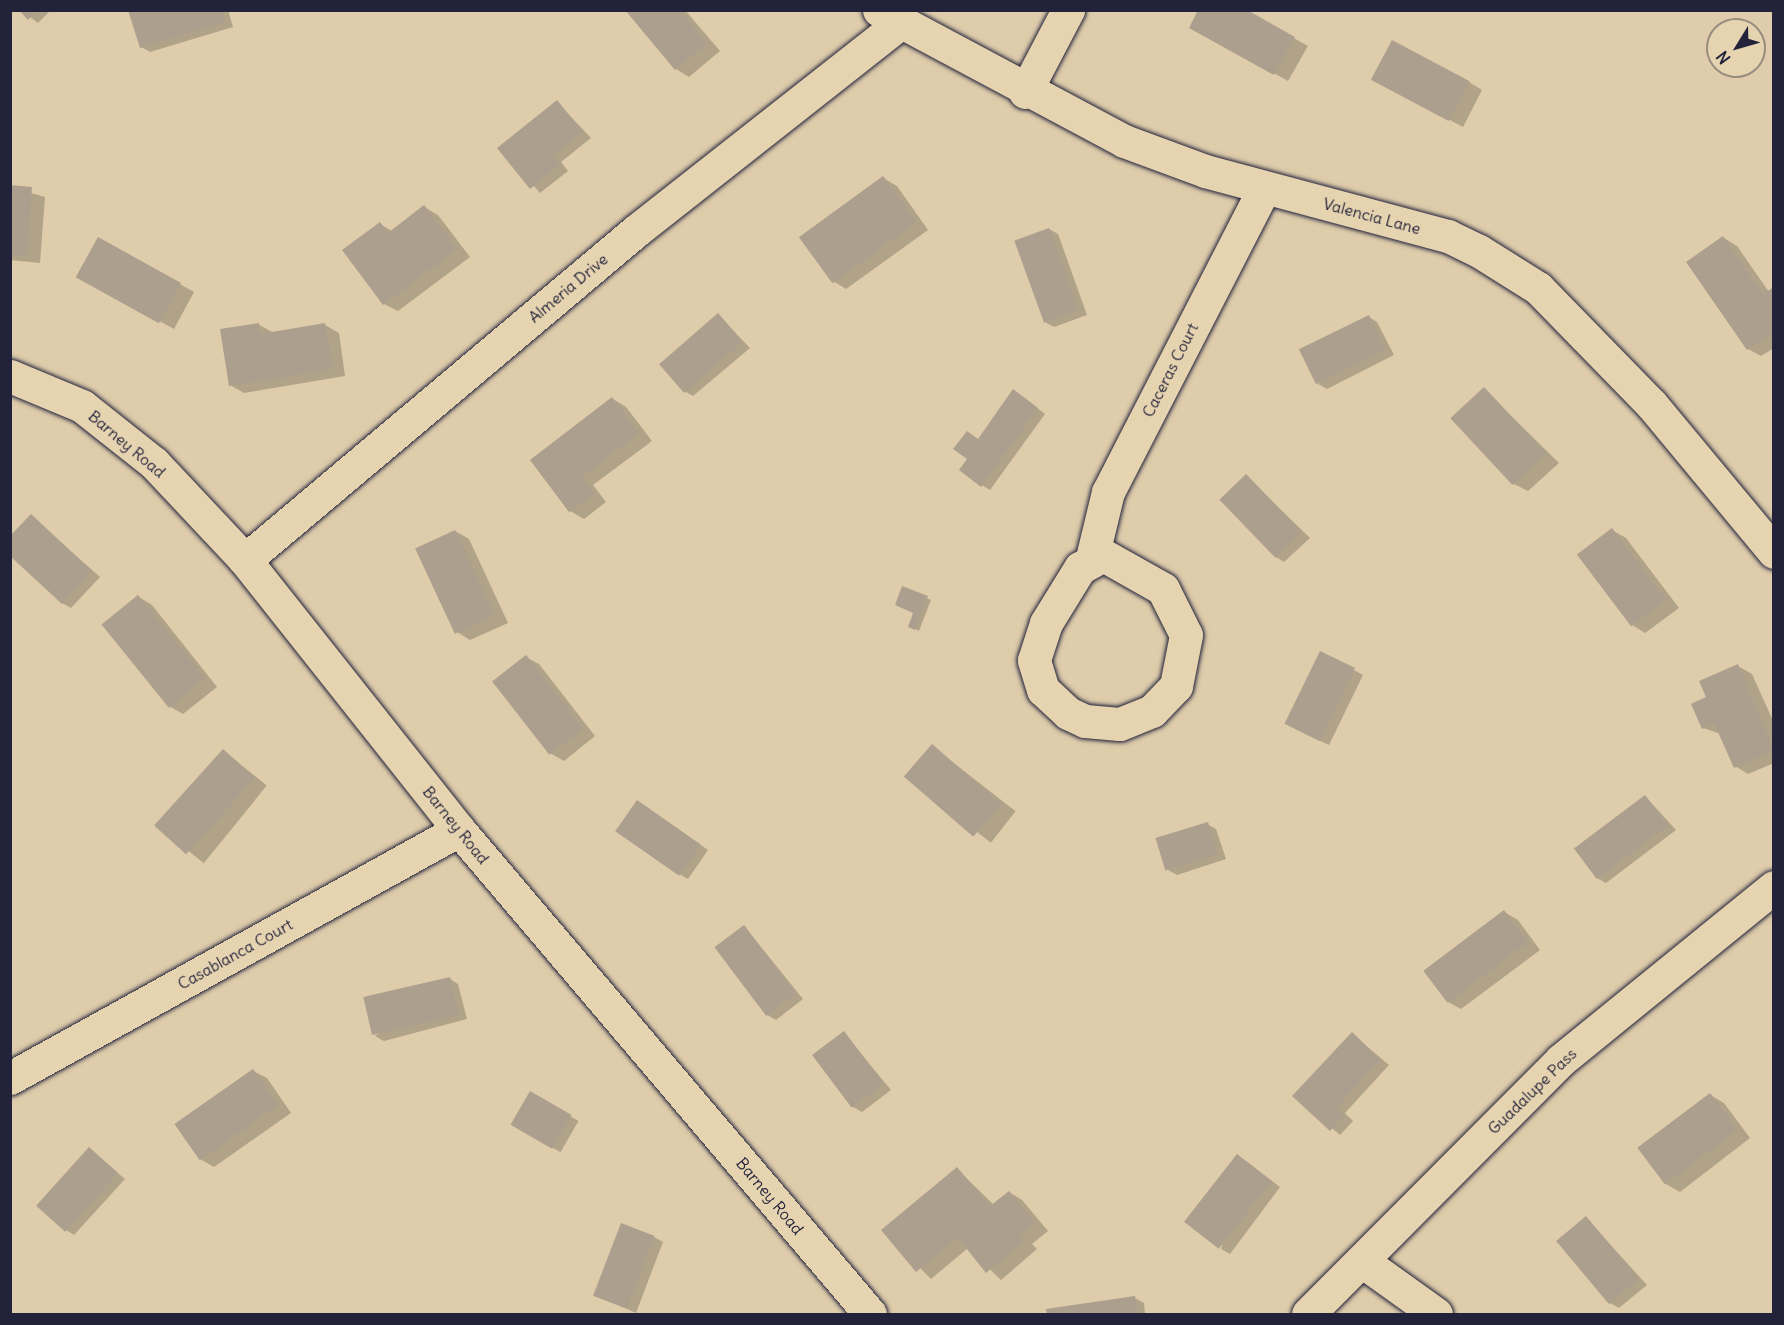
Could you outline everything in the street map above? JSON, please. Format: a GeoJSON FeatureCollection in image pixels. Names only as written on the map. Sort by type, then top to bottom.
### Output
{"type":"FeatureCollection","features":[{"type":"Feature","properties":{"kind":"street"},"geometry":{"type":"LineString","coordinates":[[1024,92],[1068,10]]}},
{"type":"Feature","properties":{"kind":"street","name":"Valencia Lane"},"geometry":{"type":"LineString","coordinates":[[889,17],[1024,92],[1124,141],[1264,188],[1448,236],[1538,288],[1652,405],[1773,552]]}},
{"type":"Feature","properties":{"kind":"street","name":"Almeria Drive"},"geometry":{"type":"LineString","coordinates":[[245,560],[889,17]]}},
{"type":"Feature","properties":{"kind":"street","name":"Caceras Court"},"geometry":{"type":"LineString","coordinates":[[1092,558],[1115,558],[1163,589],[1186,635],[1176,686],[1152,711],[1119,724],[1084,721],[1061,708],[1042,690],[1034,660],[1046,623],[1080,568],[1092,558],[1108,492],[1264,188]]}},
{"type":"Feature","properties":{"kind":"street","name":"Barney Road"},"geometry":{"type":"LineString","coordinates":[[10,376],[82,406],[154,463],[245,560],[459,830],[870,1314]]}},
{"type":"Feature","properties":{"kind":"street","name":"Casablanca Court"},"geometry":{"type":"LineString","coordinates":[[10,1078],[459,830]]}},
{"type":"Feature","properties":{"kind":"street","name":"Guadalupe Pass"},"geometry":{"type":"LineString","coordinates":[[1308,1314],[1561,1060],[1773,887]]}},
{"type":"Feature","properties":{"kind":"street"},"geometry":{"type":"LineString","coordinates":[[1362,1261],[1436,1314]]}},
{"type":"Feature","properties":{"kind":"building"},"geometry":{"type":"Polygon","coordinates":[[[19,10],[37,10],[28,20],[19,10]]]}},
{"type":"Feature","properties":{"kind":"building"},"geometry":{"type":"Polygon","coordinates":[[[128,10],[221,10],[225,22],[140,48],[128,10]]]}},
{"type":"Feature","properties":{"kind":"building"},"geometry":{"type":"Polygon","coordinates":[[[625,10],[680,10],[707,43],[675,70],[625,10]]]}},
{"type":"Feature","properties":{"kind":"building"},"geometry":{"type":"Polygon","coordinates":[[[1198,10],[1247,10],[1295,37],[1274,75],[1189,28],[1198,10]]]}},
{"type":"Feature","properties":{"kind":"building"},"geometry":{"type":"Polygon","coordinates":[[[1392,40],[1470,81],[1449,121],[1371,80],[1392,40]]]}},
{"type":"Feature","properties":{"kind":"building"},"geometry":{"type":"Polygon","coordinates":[[[557,100],[583,132],[553,156],[560,165],[530,189],[497,148],[557,100]]]}},
{"type":"Feature","properties":{"kind":"building"},"geometry":{"type":"Polygon","coordinates":[[[883,176],[917,222],[832,283],[799,237],[883,176]]]}},
{"type":"Feature","properties":{"kind":"building"},"geometry":{"type":"Polygon","coordinates":[[[10,185],[32,187],[27,256],[10,254],[10,185]]]}},
{"type":"Feature","properties":{"kind":"building"},"geometry":{"type":"Polygon","coordinates":[[[424,205],[457,249],[383,305],[342,250],[380,222],[388,233],[424,205]]]}},
{"type":"Feature","properties":{"kind":"building"},"geometry":{"type":"Polygon","coordinates":[[[1049,228],[1079,310],[1044,322],[1014,241],[1049,228]]]}},
{"type":"Feature","properties":{"kind":"building"},"geometry":{"type":"Polygon","coordinates":[[[1723,236],[1763,294],[1774,287],[1774,331],[1747,350],[1686,262],[1723,236]]]}},
{"type":"Feature","properties":{"kind":"building"},"geometry":{"type":"Polygon","coordinates":[[[98,237],[181,283],[159,323],[76,277],[98,237]]]}},
{"type":"Feature","properties":{"kind":"building"},"geometry":{"type":"Polygon","coordinates":[[[718,313],[743,342],[684,393],[659,364],[718,313]]]}},
{"type":"Feature","properties":{"kind":"building"},"geometry":{"type":"Polygon","coordinates":[[[1369,315],[1386,350],[1316,384],[1299,349],[1369,315]]]}},
{"type":"Feature","properties":{"kind":"building"},"geometry":{"type":"Polygon","coordinates":[[[259,323],[260,334],[325,323],[333,369],[229,386],[220,329],[259,323]]]}},
{"type":"Feature","properties":{"kind":"building"},"geometry":{"type":"Polygon","coordinates":[[[1484,387],[1546,454],[1512,485],[1450,418],[1484,387]]]}},
{"type":"Feature","properties":{"kind":"building"},"geometry":{"type":"Polygon","coordinates":[[[1013,389],[1038,408],[981,487],[959,470],[967,459],[953,449],[967,431],[978,439],[1013,389]]]}},
{"type":"Feature","properties":{"kind":"building"},"geometry":{"type":"Polygon","coordinates":[[[612,397],[639,433],[581,477],[594,494],[569,512],[530,460],[612,397]]]}},
{"type":"Feature","properties":{"kind":"building"},"geometry":{"type":"Polygon","coordinates":[[[1246,474],[1302,532],[1276,558],[1219,500],[1246,474]]]}},
{"type":"Feature","properties":{"kind":"building"},"geometry":{"type":"Polygon","coordinates":[[[31,514],[92,571],[62,604],[10,556],[10,536],[31,514]]]}},
{"type":"Feature","properties":{"kind":"building"},"geometry":{"type":"Polygon","coordinates":[[[1612,528],[1666,600],[1631,626],[1577,554],[1612,528]]]}},
{"type":"Feature","properties":{"kind":"building"},"geometry":{"type":"Polygon","coordinates":[[[455,530],[495,615],[455,634],[415,549],[455,530]]]}},
{"type":"Feature","properties":{"kind":"building"},"geometry":{"type":"Polygon","coordinates":[[[902,586],[928,596],[915,630],[908,627],[913,613],[895,605],[902,586]]]}},
{"type":"Feature","properties":{"kind":"building"},"geometry":{"type":"Polygon","coordinates":[[[138,595],[205,678],[169,708],[101,625],[138,595]]]}},
{"type":"Feature","properties":{"kind":"building"},"geometry":{"type":"Polygon","coordinates":[[[1320,651],[1355,668],[1320,741],[1284,724],[1320,651]]]}},
{"type":"Feature","properties":{"kind":"building"},"geometry":{"type":"Polygon","coordinates":[[[526,655],[583,728],[549,755],[492,681],[526,655]]]}},
{"type":"Feature","properties":{"kind":"building"},"geometry":{"type":"Polygon","coordinates":[[[1738,664],[1774,750],[1734,768],[1714,723],[1702,729],[1691,704],[1706,697],[1699,681],[1738,664]]]}},
{"type":"Feature","properties":{"kind":"building"},"geometry":{"type":"Polygon","coordinates":[[[932,744],[1001,804],[973,837],[904,776],[932,744]]]}},
{"type":"Feature","properties":{"kind":"building"},"geometry":{"type":"Polygon","coordinates":[[[223,749],[255,778],[186,854],[154,826],[223,749]]]}},
{"type":"Feature","properties":{"kind":"building"},"geometry":{"type":"Polygon","coordinates":[[[1645,795],[1668,825],[1597,879],[1574,849],[1645,795]]]}},
{"type":"Feature","properties":{"kind":"building"},"geometry":{"type":"Polygon","coordinates":[[[637,800],[701,845],[679,876],[615,831],[637,800]]]}},
{"type":"Feature","properties":{"kind":"building"},"geometry":{"type":"Polygon","coordinates":[[[1208,822],[1218,855],[1165,871],[1155,838],[1208,822]]]}},
{"type":"Feature","properties":{"kind":"building"},"geometry":{"type":"Polygon","coordinates":[[[1504,910],[1528,942],[1447,1003],[1423,971],[1504,910]]]}},
{"type":"Feature","properties":{"kind":"building"},"geometry":{"type":"Polygon","coordinates":[[[744,925],[796,994],[766,1016],[714,947],[744,925]]]}},
{"type":"Feature","properties":{"kind":"building"},"geometry":{"type":"Polygon","coordinates":[[[450,977],[459,1015],[372,1035],[363,997],[450,977]]]}},
{"type":"Feature","properties":{"kind":"building"},"geometry":{"type":"Polygon","coordinates":[[[844,1031],[884,1084],[852,1108],[812,1055],[844,1031]]]}},
{"type":"Feature","properties":{"kind":"building"},"geometry":{"type":"Polygon","coordinates":[[[1352,1032],[1381,1060],[1337,1107],[1345,1115],[1330,1131],[1292,1096],[1352,1032]]]}},
{"type":"Feature","properties":{"kind":"building"},"geometry":{"type":"Polygon","coordinates":[[[253,1069],[278,1105],[200,1160],[174,1124],[253,1069]]]}},
{"type":"Feature","properties":{"kind":"building"},"geometry":{"type":"Polygon","coordinates":[[[530,1091],[572,1115],[552,1149],[510,1125],[530,1091]]]}},
{"type":"Feature","properties":{"kind":"building"},"geometry":{"type":"Polygon","coordinates":[[[1710,1093],[1738,1130],[1665,1185],[1637,1148],[1710,1093]]]}},
{"type":"Feature","properties":{"kind":"building"},"geometry":{"type":"Polygon","coordinates":[[[89,1147],[118,1173],[65,1232],[36,1206],[89,1147]]]}},
{"type":"Feature","properties":{"kind":"building"},"geometry":{"type":"Polygon","coordinates":[[[1237,1154],[1272,1181],[1219,1249],[1184,1222],[1237,1154]]]}},
{"type":"Feature","properties":{"kind":"building"},"geometry":{"type":"Polygon","coordinates":[[[957,1167],[990,1206],[1009,1191],[1035,1223],[1020,1236],[1024,1241],[986,1273],[958,1238],[916,1272],[881,1230],[957,1167]]]}},
{"type":"Feature","properties":{"kind":"building"},"geometry":{"type":"Polygon","coordinates":[[[1586,1216],[1639,1279],[1609,1304],[1556,1241],[1586,1216]]]}},
{"type":"Feature","properties":{"kind":"building"},"geometry":{"type":"Polygon","coordinates":[[[621,1223],[655,1236],[627,1309],[593,1296],[621,1223]]]}},
{"type":"Feature","properties":{"kind":"building"},"geometry":{"type":"Polygon","coordinates":[[[1135,1296],[1138,1314],[1047,1314],[1046,1309],[1135,1296]]]}}]}
